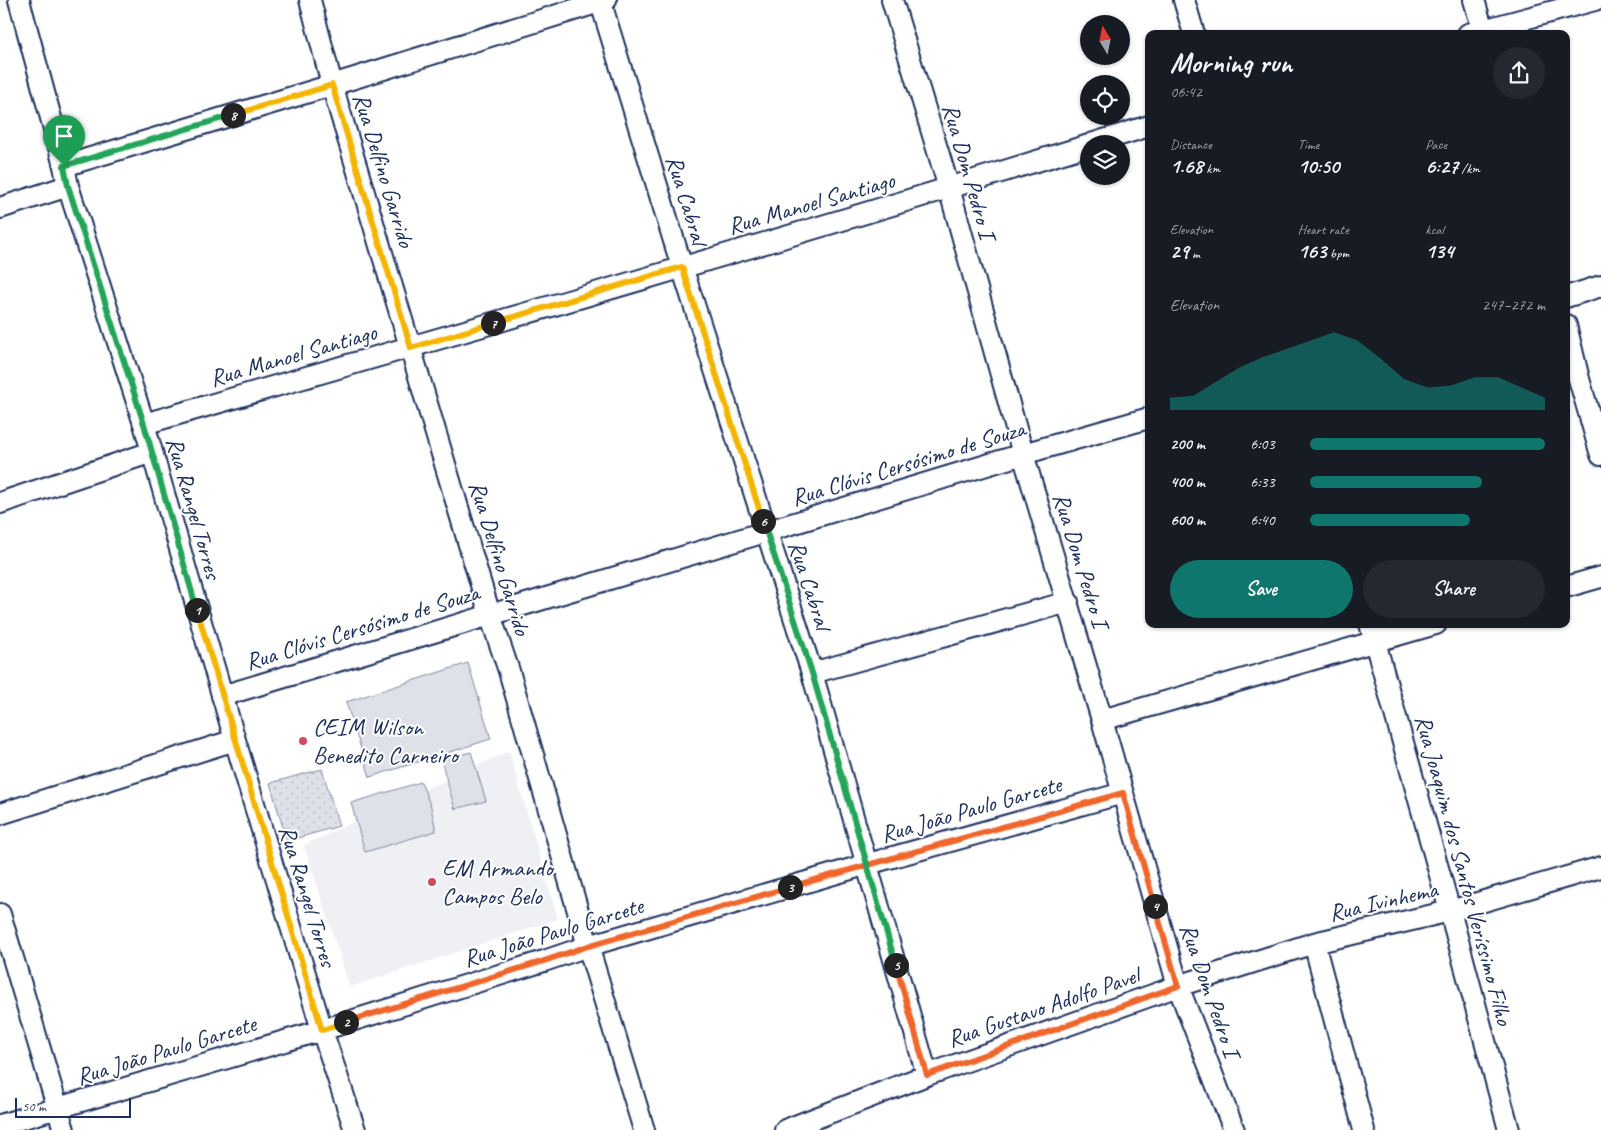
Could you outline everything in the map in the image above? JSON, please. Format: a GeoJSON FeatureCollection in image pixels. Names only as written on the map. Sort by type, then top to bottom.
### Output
{"type":"FeatureCollection","features":[{"type":"Feature","properties":{"kind":"street","name":"Rua Rangel Torres"},"geometry":{"type":"LineString","coordinates":[[19,0],[68,186],[144,424],[235,740],[322,1030],[355,1130]]}},
{"type":"Feature","properties":{"kind":"street","name":"Rua Delfino Garrido"},"geometry":{"type":"LineString","coordinates":[[310,0],[332,85],[490,615],[509,671],[588,946],[644,1130]]}},
{"type":"Feature","properties":{"kind":"street","name":"Rua Dom Pedro I"},"geometry":{"type":"LineString","coordinates":[[892,0],[949,188],[1023,454],[1068,602],[1178,986],[1234,1130]]}},
{"type":"Feature","properties":{"kind":"street"},"geometry":{"type":"LineString","coordinates":[[1184,0],[1193,30]]}},
{"type":"Feature","properties":{"kind":"street"},"geometry":{"type":"LineString","coordinates":[[1474,0],[1479,30]]}},
{"type":"Feature","properties":{"kind":"street"},"geometry":{"type":"LineString","coordinates":[[1486,30],[1595,0]]}},
{"type":"Feature","properties":{"kind":"street"},"geometry":{"type":"LineString","coordinates":[[64,166],[602,1]]}},
{"type":"Feature","properties":{"kind":"street","name":"Rua Cabral"},"geometry":{"type":"LineString","coordinates":[[602,1],[682,267],[812,673],[927,1075]]}},
{"type":"Feature","properties":{"kind":"street","name":"Rua Manoel Santiago"},"geometry":{"type":"LineString","coordinates":[[1120,135],[1145,127]]}},
{"type":"Feature","properties":{"kind":"street","name":"Rua Manoel Santiago"},"geometry":{"type":"LineString","coordinates":[[144,424],[411,348],[1080,147]]}},
{"type":"Feature","properties":{"kind":"street"},"geometry":{"type":"LineString","coordinates":[[0,208],[68,186]]}},
{"type":"Feature","properties":{"kind":"street"},"geometry":{"type":"LineString","coordinates":[[1570,296],[1601,286]]}},
{"type":"Feature","properties":{"kind":"street"},"geometry":{"type":"LineString","coordinates":[[1570,342],[1601,456]]}},
{"type":"Feature","properties":{"kind":"street","name":"Rua Clóvis Cersósimo de Souza"},"geometry":{"type":"LineString","coordinates":[[222,696],[766,531],[1145,419]]}},
{"type":"Feature","properties":{"kind":"street"},"geometry":{"type":"LineString","coordinates":[[0,503],[152,452]]}},
{"type":"Feature","properties":{"kind":"street"},"geometry":{"type":"LineString","coordinates":[[1570,586],[1601,577]]}},
{"type":"Feature","properties":{"kind":"street"},"geometry":{"type":"LineString","coordinates":[[812,673],[1068,602]]}},
{"type":"Feature","properties":{"kind":"street"},"geometry":{"type":"LineString","coordinates":[[1102,720],[1373,632],[1404,628]]}},
{"type":"Feature","properties":{"kind":"street","name":"Rua Joaquim dos Santos Veríssimo Filho"},"geometry":{"type":"LineString","coordinates":[[1373,632],[1509,1130]]}},
{"type":"Feature","properties":{"kind":"street"},"geometry":{"type":"LineString","coordinates":[[0,814],[235,740]]}},
{"type":"Feature","properties":{"kind":"street","name":"Rua João Paulo Garcete"},"geometry":{"type":"LineString","coordinates":[[0,1124],[322,1030],[588,946],[868,864],[1123,793]]}},
{"type":"Feature","properties":{"kind":"street","name":"Rua Ivinhema"},"geometry":{"type":"LineString","coordinates":[[1178,986],[1314,943],[1450,911],[1601,867]]}},
{"type":"Feature","properties":{"kind":"street"},"geometry":{"type":"LineString","coordinates":[[0,914],[64,1130]]}},
{"type":"Feature","properties":{"kind":"street"},"geometry":{"type":"LineString","coordinates":[[1314,943],[1364,1130]]}},
{"type":"Feature","properties":{"kind":"street","name":"Rua Gustavo Adolfo Pavel"},"geometry":{"type":"LineString","coordinates":[[785,1130],[927,1075],[1178,986]]}},
{"type":"Feature","properties":{"kind":"shaded area"},"geometry":{"type":"Polygon","coordinates":[[[468,663],[491,739],[370,777],[346,702],[468,663]]]}},
{"type":"Feature","properties":{"kind":"shaded area","name":"EM Armando Campos Belo"},"geometry":{"type":"Polygon","coordinates":[[[509,751],[558,919],[350,987],[304,845],[509,751]]]}},
{"type":"Feature","properties":{"kind":"shaded area"},"geometry":{"type":"Polygon","coordinates":[[[471,752],[486,801],[455,809],[441,760],[471,752]]]}},
{"type":"Feature","properties":{"kind":"shaded area"},"geometry":{"type":"Polygon","coordinates":[[[322,769],[339,826],[287,841],[270,783],[322,769]]]}},
{"type":"Feature","properties":{"kind":"shaded area"},"geometry":{"type":"Polygon","coordinates":[[[421,782],[431,807],[436,831],[365,852],[351,803],[421,782]]]}},
{"type":"Feature","properties":{"kind":"place","name":"CEIM Wilson Benedito Carneiro"},"geometry":{"type":"Point","coordinates":[303,741]}},
{"type":"Feature","properties":{"kind":"place","name":"EM Armando Campos Belo"},"geometry":{"type":"Point","coordinates":[432,882]}},
{"type":"Feature","properties":{"kind":"route"},"geometry":{"type":"LineString","coordinates":[[64,166],[68,186],[144,424],[222,696],[322,1030],[588,946],[868,864],[1123,793],[1178,986],[927,1075],[868,864],[812,673],[682,267],[411,348],[332,85],[64,166]]}}]}
